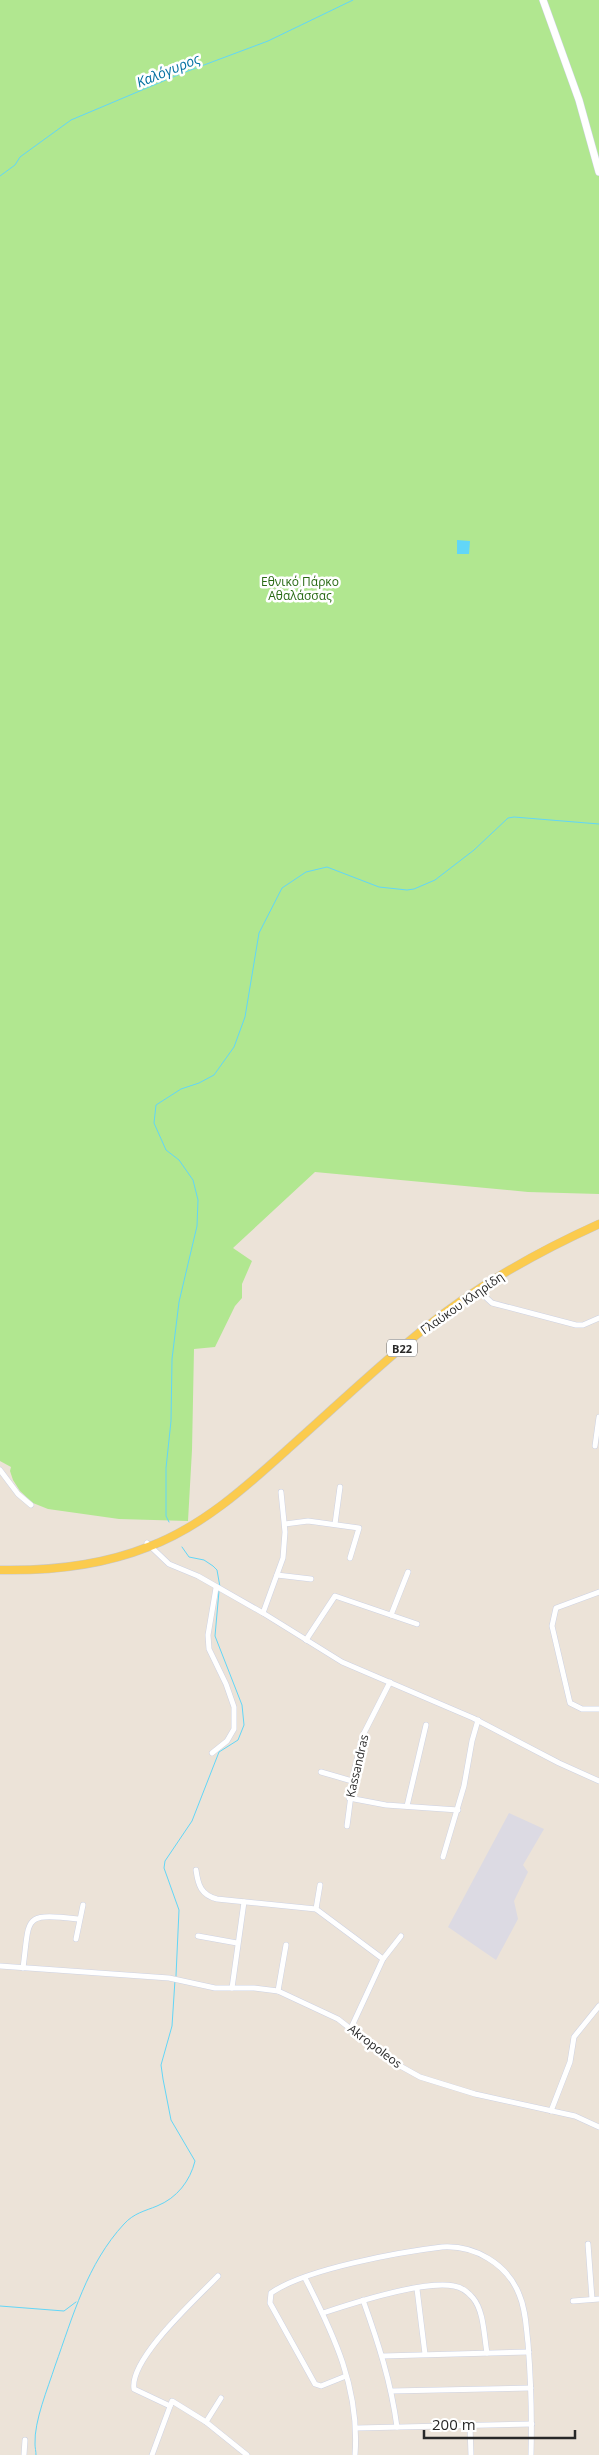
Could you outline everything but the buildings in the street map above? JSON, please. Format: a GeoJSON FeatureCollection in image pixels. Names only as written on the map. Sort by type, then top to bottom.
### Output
{"type":"FeatureCollection","features":[{"type":"Feature","properties":{"kind":"main road"},"geometry":{"type":"LineString","coordinates":[[543,0],[576,91],[599,172]]}},
{"type":"Feature","properties":{"kind":"main road","name":"Γλαύκου Κληρίδη"},"geometry":{"type":"LineString","coordinates":[[0,1570],[40,1570],[101,1558],[148,1545],[187,1524],[225,1501],[259,1474],[425,1328],[478,1290],[534,1255],[599,1224]]}},
{"type":"Feature","properties":{"kind":"street"},"geometry":{"type":"LineString","coordinates":[[478,1290],[492,1303],[576,1325],[584,1325],[599,1318]]}},
{"type":"Feature","properties":{"kind":"street"},"geometry":{"type":"LineString","coordinates":[[595,1446],[599,1417]]}},
{"type":"Feature","properties":{"kind":"street"},"geometry":{"type":"LineString","coordinates":[[0,1470],[18,1494],[30,1505]]}},
{"type":"Feature","properties":{"kind":"street"},"geometry":{"type":"LineString","coordinates":[[335,1524],[340,1487]]}},
{"type":"Feature","properties":{"kind":"street"},"geometry":{"type":"LineString","coordinates":[[263,1613],[283,1558],[285,1524],[281,1492]]}},
{"type":"Feature","properties":{"kind":"street"},"geometry":{"type":"LineString","coordinates":[[285,1524],[308,1521],[359,1528],[350,1558]]}},
{"type":"Feature","properties":{"kind":"street"},"geometry":{"type":"LineString","coordinates":[[148,1545],[169,1564],[198,1576],[216,1588],[263,1613],[342,1662],[478,1720],[559,1763],[599,1781]]}},
{"type":"Feature","properties":{"kind":"street"},"geometry":{"type":"LineString","coordinates":[[391,1615],[408,1572]]}},
{"type":"Feature","properties":{"kind":"street"},"geometry":{"type":"LineString","coordinates":[[277,1575],[311,1579]]}},
{"type":"Feature","properties":{"kind":"street"},"geometry":{"type":"LineString","coordinates":[[212,1753],[227,1741],[234,1730],[234,1707],[226,1684],[209,1649],[208,1634],[216,1588]]}},
{"type":"Feature","properties":{"kind":"street"},"geometry":{"type":"LineString","coordinates":[[599,1592],[556,1608],[552,1626],[570,1703],[582,1710],[599,1709]]}},
{"type":"Feature","properties":{"kind":"street"},"geometry":{"type":"LineString","coordinates":[[306,1640],[335,1596],[417,1624]]}},
{"type":"Feature","properties":{"kind":"street","name":"Kassandras"},"geometry":{"type":"LineString","coordinates":[[347,1826],[349,1798],[363,1735],[390,1682]]}},
{"type":"Feature","properties":{"kind":"street"},"geometry":{"type":"LineString","coordinates":[[443,1857],[458,1810],[478,1720]]}},
{"type":"Feature","properties":{"kind":"street"},"geometry":{"type":"LineString","coordinates":[[407,1806],[426,1724]]}},
{"type":"Feature","properties":{"kind":"street"},"geometry":{"type":"LineString","coordinates":[[321,1772],[352,1781]]}},
{"type":"Feature","properties":{"kind":"street"},"geometry":{"type":"LineString","coordinates":[[349,1798],[407,1806],[458,1810]]}},
{"type":"Feature","properties":{"kind":"street"},"geometry":{"type":"LineString","coordinates":[[196,1870],[200,1889],[207,1896],[217,1899],[316,1909],[383,1959]]}},
{"type":"Feature","properties":{"kind":"street"},"geometry":{"type":"LineString","coordinates":[[316,1909],[320,1885]]}},
{"type":"Feature","properties":{"kind":"street"},"geometry":{"type":"LineString","coordinates":[[232,1988],[244,1902]]}},
{"type":"Feature","properties":{"kind":"street"},"geometry":{"type":"LineString","coordinates":[[76,1939],[78,1919],[83,1905]]}},
{"type":"Feature","properties":{"kind":"street"},"geometry":{"type":"LineString","coordinates":[[23,1968],[29,1927],[33,1919],[40,1916],[78,1919]]}},
{"type":"Feature","properties":{"kind":"street"},"geometry":{"type":"LineString","coordinates":[[198,1936],[237,1943]]}},
{"type":"Feature","properties":{"kind":"street"},"geometry":{"type":"LineString","coordinates":[[351,2028],[383,1959],[401,1936]]}},
{"type":"Feature","properties":{"kind":"street"},"geometry":{"type":"LineString","coordinates":[[278,1992],[286,1946]]}},
{"type":"Feature","properties":{"kind":"street","name":"Akropoleos"},"geometry":{"type":"LineString","coordinates":[[0,1966],[172,1979],[215,1988],[278,1992],[326,2012],[351,2028],[393,2062],[420,2077],[460,2090],[581,2118],[599,2127]]}},
{"type":"Feature","properties":{"kind":"street"},"geometry":{"type":"LineString","coordinates":[[551,2111],[570,2062],[574,2036],[599,2006]]}},
{"type":"Feature","properties":{"kind":"street"},"geometry":{"type":"LineString","coordinates":[[588,2244],[592,2299]]}},
{"type":"Feature","properties":{"kind":"street"},"geometry":{"type":"LineString","coordinates":[[346,2376],[321,2386],[314,2384],[270,2303],[269,2296],[273,2291],[333,2268],[433,2248],[451,2247],[470,2250],[498,2266],[516,2287],[525,2313],[531,2388],[531,2455]]}},
{"type":"Feature","properties":{"kind":"street"},"geometry":{"type":"LineString","coordinates":[[170,2406],[134,2389],[133,2383],[140,2366],[161,2334],[218,2276]]}},
{"type":"Feature","properties":{"kind":"street"},"geometry":{"type":"LineString","coordinates":[[304,2278],[323,2313],[354,2400],[357,2428],[355,2455]]}},
{"type":"Feature","properties":{"kind":"street"},"geometry":{"type":"LineString","coordinates":[[323,2313],[363,2300],[417,2289],[453,2286],[463,2289],[471,2295],[479,2309],[487,2353]]}},
{"type":"Feature","properties":{"kind":"street"},"geometry":{"type":"LineString","coordinates":[[417,2289],[425,2354]]}},
{"type":"Feature","properties":{"kind":"street"},"geometry":{"type":"LineString","coordinates":[[573,2301],[599,2299]]}},
{"type":"Feature","properties":{"kind":"street"},"geometry":{"type":"LineString","coordinates":[[363,2300],[383,2356],[392,2391],[397,2427]]}},
{"type":"Feature","properties":{"kind":"street"},"geometry":{"type":"LineString","coordinates":[[383,2356],[529,2352]]}},
{"type":"Feature","properties":{"kind":"street"},"geometry":{"type":"LineString","coordinates":[[392,2391],[531,2388]]}},
{"type":"Feature","properties":{"kind":"street"},"geometry":{"type":"LineString","coordinates":[[206,2422],[221,2398]]}},
{"type":"Feature","properties":{"kind":"street"},"geometry":{"type":"LineString","coordinates":[[152,2455],[172,2401],[206,2422],[241,2453],[247,2455]]}},
{"type":"Feature","properties":{"kind":"street"},"geometry":{"type":"LineString","coordinates":[[357,2428],[532,2424]]}},
{"type":"Feature","properties":{"kind":"street"},"geometry":{"type":"LineString","coordinates":[[470,2426],[471,2455]]}},
{"type":"Feature","properties":{"kind":"street"},"geometry":{"type":"LineString","coordinates":[[24,2455],[25,2440]]}},
{"type":"Feature","properties":{"kind":"shaded area"},"geometry":{"type":"Polygon","coordinates":[[[509,1813],[544,1829],[523,1865],[528,1872],[514,1901],[518,1919],[496,1960],[448,1927],[509,1813]]]}},
{"type":"Feature","properties":{"kind":"green space","name":"Εθνικό Πάρκο Αθαλάσσας"},"geometry":{"type":"Polygon","coordinates":[[[0,0],[599,0],[599,1194],[528,1192],[315,1172],[233,1248],[252,1261],[242,1284],[242,1298],[235,1306],[215,1347],[194,1349],[192,1450],[188,1521],[119,1519],[48,1509],[33,1503],[20,1491],[13,1480],[10,1471],[11,1467],[0,1461],[0,0]]]}},
{"type":"Feature","properties":{"kind":"water"},"geometry":{"type":"Polygon","coordinates":[[[457,540],[470,541],[469,554],[457,554],[457,540]]]}},
{"type":"Feature","properties":{"kind":"waterway","name":"Καλόγυρος"},"geometry":{"type":"LineString","coordinates":[[0,176],[15,165],[20,157],[71,120],[180,74],[268,41],[353,0]]}},
{"type":"Feature","properties":{"kind":"waterway"},"geometry":{"type":"LineString","coordinates":[[169,1522],[166,1516],[166,1468],[171,1421],[172,1359],[179,1302],[197,1226],[198,1200],[193,1180],[179,1160],[166,1150],[154,1123],[156,1105],[181,1089],[199,1083],[214,1075],[234,1047],[245,1017],[259,933],[282,888],[306,872],[327,867],[379,887],[414,889],[435,880],[474,850],[508,818],[599,824]]}},
{"type":"Feature","properties":{"kind":"waterway"},"geometry":{"type":"LineString","coordinates":[[182,1547],[189,1557],[204,1560],[217,1570],[220,1587]]}},
{"type":"Feature","properties":{"kind":"waterway"},"geometry":{"type":"LineString","coordinates":[[176,1976],[179,1910],[164,1868],[165,1861],[192,1821],[219,1752],[238,1740],[244,1725],[242,1705],[215,1636],[219,1591]]}},
{"type":"Feature","properties":{"kind":"waterway"},"geometry":{"type":"LineString","coordinates":[[36,2455],[35,2435],[42,2405],[82,2291],[100,2256],[128,2220],[164,2203],[176,2194],[186,2182],[193,2168],[195,2161],[171,2120],[161,2065],[172,2026],[175,1980]]}},
{"type":"Feature","properties":{"kind":"waterway"},"geometry":{"type":"LineString","coordinates":[[0,2306],[64,2311],[76,2302]]}}]}
